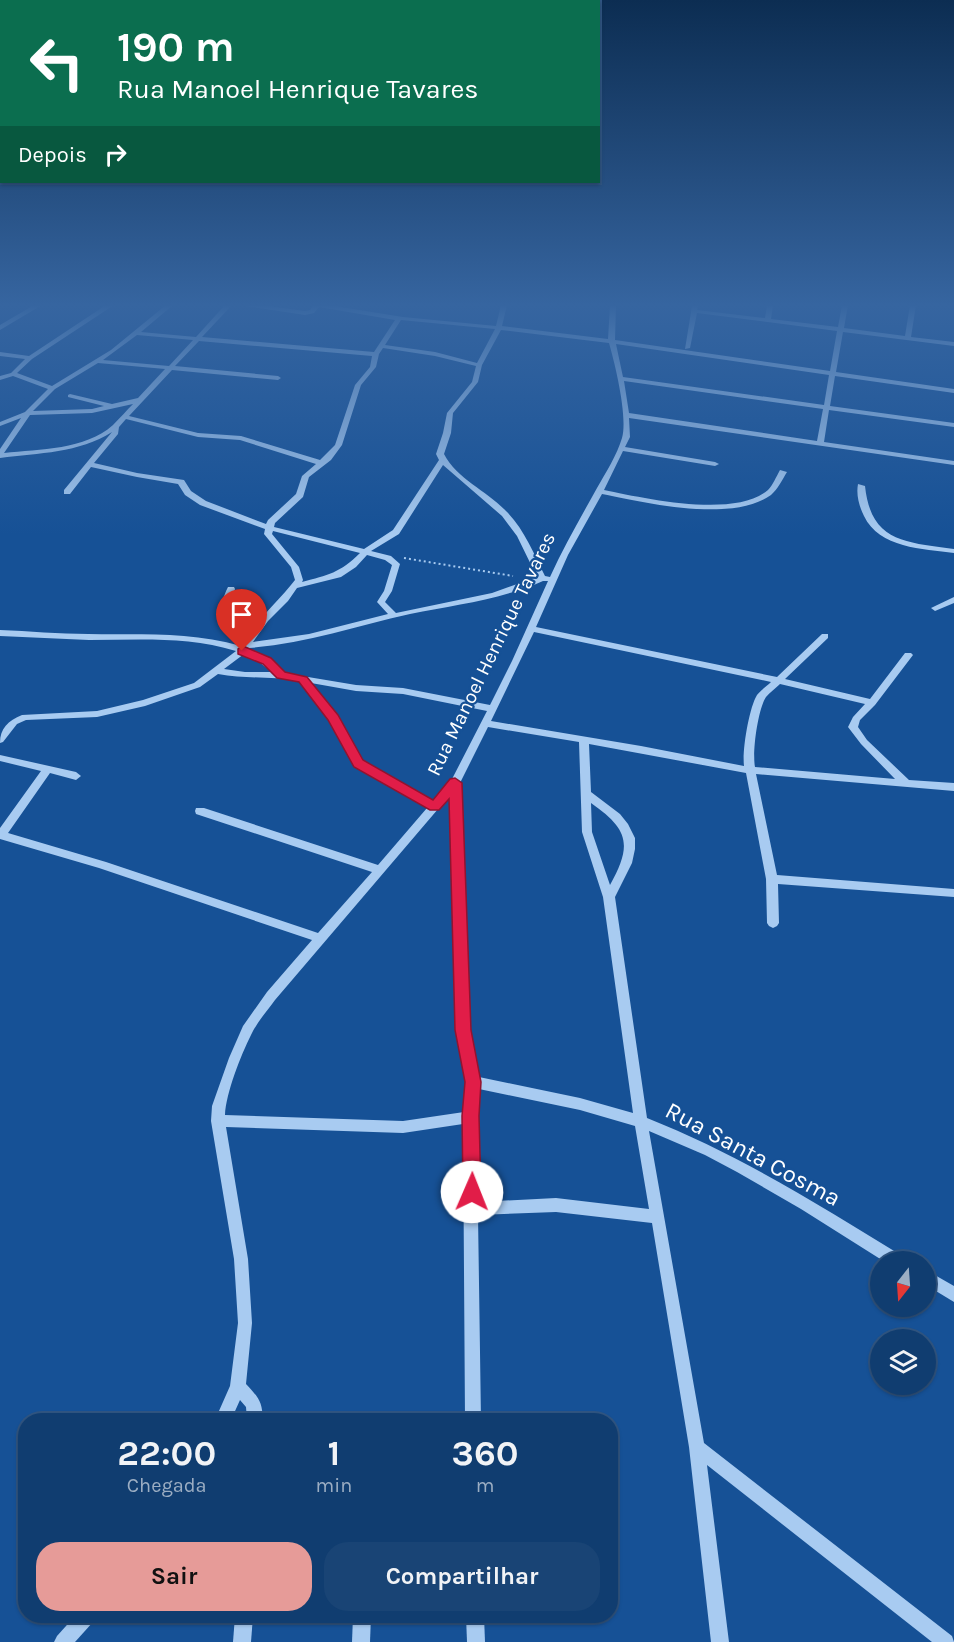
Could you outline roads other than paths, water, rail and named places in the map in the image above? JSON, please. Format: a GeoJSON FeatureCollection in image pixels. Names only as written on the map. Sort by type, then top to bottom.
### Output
{"type":"FeatureCollection","features":[{"type":"Feature","properties":{"kind":"street"},"geometry":{"type":"LineString","coordinates":[[34,382],[52,388]]}},
{"type":"Feature","properties":{"kind":"street"},"geometry":{"type":"LineString","coordinates":[[0,455],[28,413],[52,388],[62,382]]}},
{"type":"Feature","properties":{"kind":"street"},"geometry":{"type":"LineString","coordinates":[[0,455],[73,447],[96,439],[115,427],[159,382]]}},
{"type":"Feature","properties":{"kind":"street"},"geometry":{"type":"LineString","coordinates":[[0,740],[20,718],[98,714],[125,708],[197,685],[219,671],[245,647],[265,619],[299,580],[295,567],[271,538],[269,528],[276,518],[296,501],[306,476],[332,454],[342,440],[353,395],[361,382]]}},
{"type":"Feature","properties":{"kind":"street"},"geometry":{"type":"LineString","coordinates":[[475,382],[468,394],[452,409],[448,418],[447,433],[440,454],[442,461],[507,516],[520,535],[540,579]]}},
{"type":"Feature","properties":{"kind":"street","name":"Rua Manoel Henrique Tavares"},"geometry":{"type":"LineString","coordinates":[[226,1413],[238,1387],[244,1323],[243,1279],[218,1121],[224,1086],[247,1030],[271,996],[455,783],[532,629],[564,555],[626,437],[626,415],[621,382]]}},
{"type":"Feature","properties":{"kind":"street"},"geometry":{"type":"LineString","coordinates":[[645,382],[954,425]]}},
{"type":"Feature","properties":{"kind":"street"},"geometry":{"type":"LineString","coordinates":[[820,443],[830,382]]}},
{"type":"Feature","properties":{"kind":"street"},"geometry":{"type":"LineString","coordinates":[[909,382],[954,391]]}},
{"type":"Feature","properties":{"kind":"street"},"geometry":{"type":"LineString","coordinates":[[934,385],[954,384]]}},
{"type":"Feature","properties":{"kind":"street"},"geometry":{"type":"LineString","coordinates":[[70,396],[115,406]]}},
{"type":"Feature","properties":{"kind":"street"},"geometry":{"type":"LineString","coordinates":[[0,424],[28,413],[92,411],[141,400]]}},
{"type":"Feature","properties":{"kind":"street"},"geometry":{"type":"LineString","coordinates":[[626,415],[954,463]]}},
{"type":"Feature","properties":{"kind":"street"},"geometry":{"type":"LineString","coordinates":[[125,417],[198,435],[241,438],[321,463]]}},
{"type":"Feature","properties":{"kind":"street"},"geometry":{"type":"LineString","coordinates":[[67,492],[116,433],[115,427]]}},
{"type":"Feature","properties":{"kind":"street"},"geometry":{"type":"LineString","coordinates":[[621,448],[715,464]]}},
{"type":"Feature","properties":{"kind":"street"},"geometry":{"type":"LineString","coordinates":[[296,585],[338,575],[396,532],[442,461]]}},
{"type":"Feature","properties":{"kind":"street"},"geometry":{"type":"LineString","coordinates":[[89,464],[137,476],[181,482],[188,493],[203,503],[269,528],[388,558],[396,564],[388,591],[381,602],[393,615]]}},
{"type":"Feature","properties":{"kind":"street"},"geometry":{"type":"LineString","coordinates":[[599,491],[655,502],[740,507],[770,493],[783,472]]}},
{"type":"Feature","properties":{"kind":"street"},"geometry":{"type":"LineString","coordinates":[[861,486],[865,512],[885,535],[911,545],[954,551]]}},
{"type":"Feature","properties":{"kind":"street"},"geometry":{"type":"LineString","coordinates":[[0,633],[91,637],[139,634],[180,636],[245,647],[316,636],[393,615],[501,595],[540,579],[555,580]]}},
{"type":"Feature","properties":{"kind":"street"},"geometry":{"type":"LineString","coordinates":[[231,589],[226,604],[228,620],[234,625],[256,633]]}},
{"type":"Feature","properties":{"kind":"street"},"geometry":{"type":"LineString","coordinates":[[934,608],[954,600]]}},
{"type":"Feature","properties":{"kind":"street"},"geometry":{"type":"LineString","coordinates":[[532,629],[777,680],[872,703]]}},
{"type":"Feature","properties":{"kind":"street"},"geometry":{"type":"LineString","coordinates":[[773,923],[772,879],[748,746],[761,697],[825,636]]}},
{"type":"Feature","properties":{"kind":"street"},"geometry":{"type":"LineString","coordinates":[[245,647],[267,661],[281,675]]}},
{"type":"Feature","properties":{"kind":"street"},"geometry":{"type":"LineString","coordinates":[[906,783],[854,730],[853,724],[908,655]]}},
{"type":"Feature","properties":{"kind":"street"},"geometry":{"type":"LineString","coordinates":[[219,671],[245,675],[281,675],[356,688],[422,693],[493,709]]}},
{"type":"Feature","properties":{"kind":"street"},"geometry":{"type":"LineString","coordinates":[[303,679],[333,718],[358,764],[434,807]]}},
{"type":"Feature","properties":{"kind":"street"},"geometry":{"type":"LineString","coordinates":[[486,723],[751,770],[954,787]]}},
{"type":"Feature","properties":{"kind":"street"},"geometry":{"type":"LineString","coordinates":[[584,740],[587,832],[609,897],[641,1121],[697,1447],[720,1642]]}},
{"type":"Feature","properties":{"kind":"street"},"geometry":{"type":"LineString","coordinates":[[0,758],[76,776]]}},
{"type":"Feature","properties":{"kind":"street"},"geometry":{"type":"LineString","coordinates":[[47,770],[0,835],[102,865],[319,938]]}},
{"type":"Feature","properties":{"kind":"street"},"geometry":{"type":"LineString","coordinates":[[455,783],[463,1030],[473,1082],[470,1116],[473,1413]]}},
{"type":"Feature","properties":{"kind":"street"},"geometry":{"type":"LineString","coordinates":[[585,793],[614,814],[629,834],[632,849],[625,869],[609,897]]}},
{"type":"Feature","properties":{"kind":"street"},"geometry":{"type":"LineString","coordinates":[[200,811],[380,870]]}},
{"type":"Feature","properties":{"kind":"street"},"geometry":{"type":"LineString","coordinates":[[772,879],[954,893]]}},
{"type":"Feature","properties":{"kind":"street","name":"Rua Santa Cosma"},"geometry":{"type":"LineString","coordinates":[[473,1082],[577,1104],[641,1121],[713,1153],[773,1184],[881,1251]]}},
{"type":"Feature","properties":{"kind":"street"},"geometry":{"type":"LineString","coordinates":[[218,1121],[403,1127],[470,1116]]}},
{"type":"Feature","properties":{"kind":"street"},"geometry":{"type":"LineString","coordinates":[[471,1209],[564,1205],[657,1217]]}},
{"type":"Feature","properties":{"kind":"street"},"geometry":{"type":"LineString","coordinates":[[936,1283],[954,1294]]}},
{"type":"Feature","properties":{"kind":"street"},"geometry":{"type":"LineString","coordinates":[[238,1387],[254,1404],[255,1413]]}},
{"type":"Feature","properties":{"kind":"street"},"geometry":{"type":"LineString","coordinates":[[697,1447],[946,1642]]}},
{"type":"Feature","properties":{"kind":"street"},"geometry":{"type":"LineString","coordinates":[[63,1642],[81,1623]]}},
{"type":"Feature","properties":{"kind":"street"},"geometry":{"type":"LineString","coordinates":[[242,1642],[243,1623]]}},
{"type":"Feature","properties":{"kind":"street"},"geometry":{"type":"LineString","coordinates":[[361,1642],[362,1623]]}},
{"type":"Feature","properties":{"kind":"street"},"geometry":{"type":"LineString","coordinates":[[475,1623],[476,1642]]}}]}
